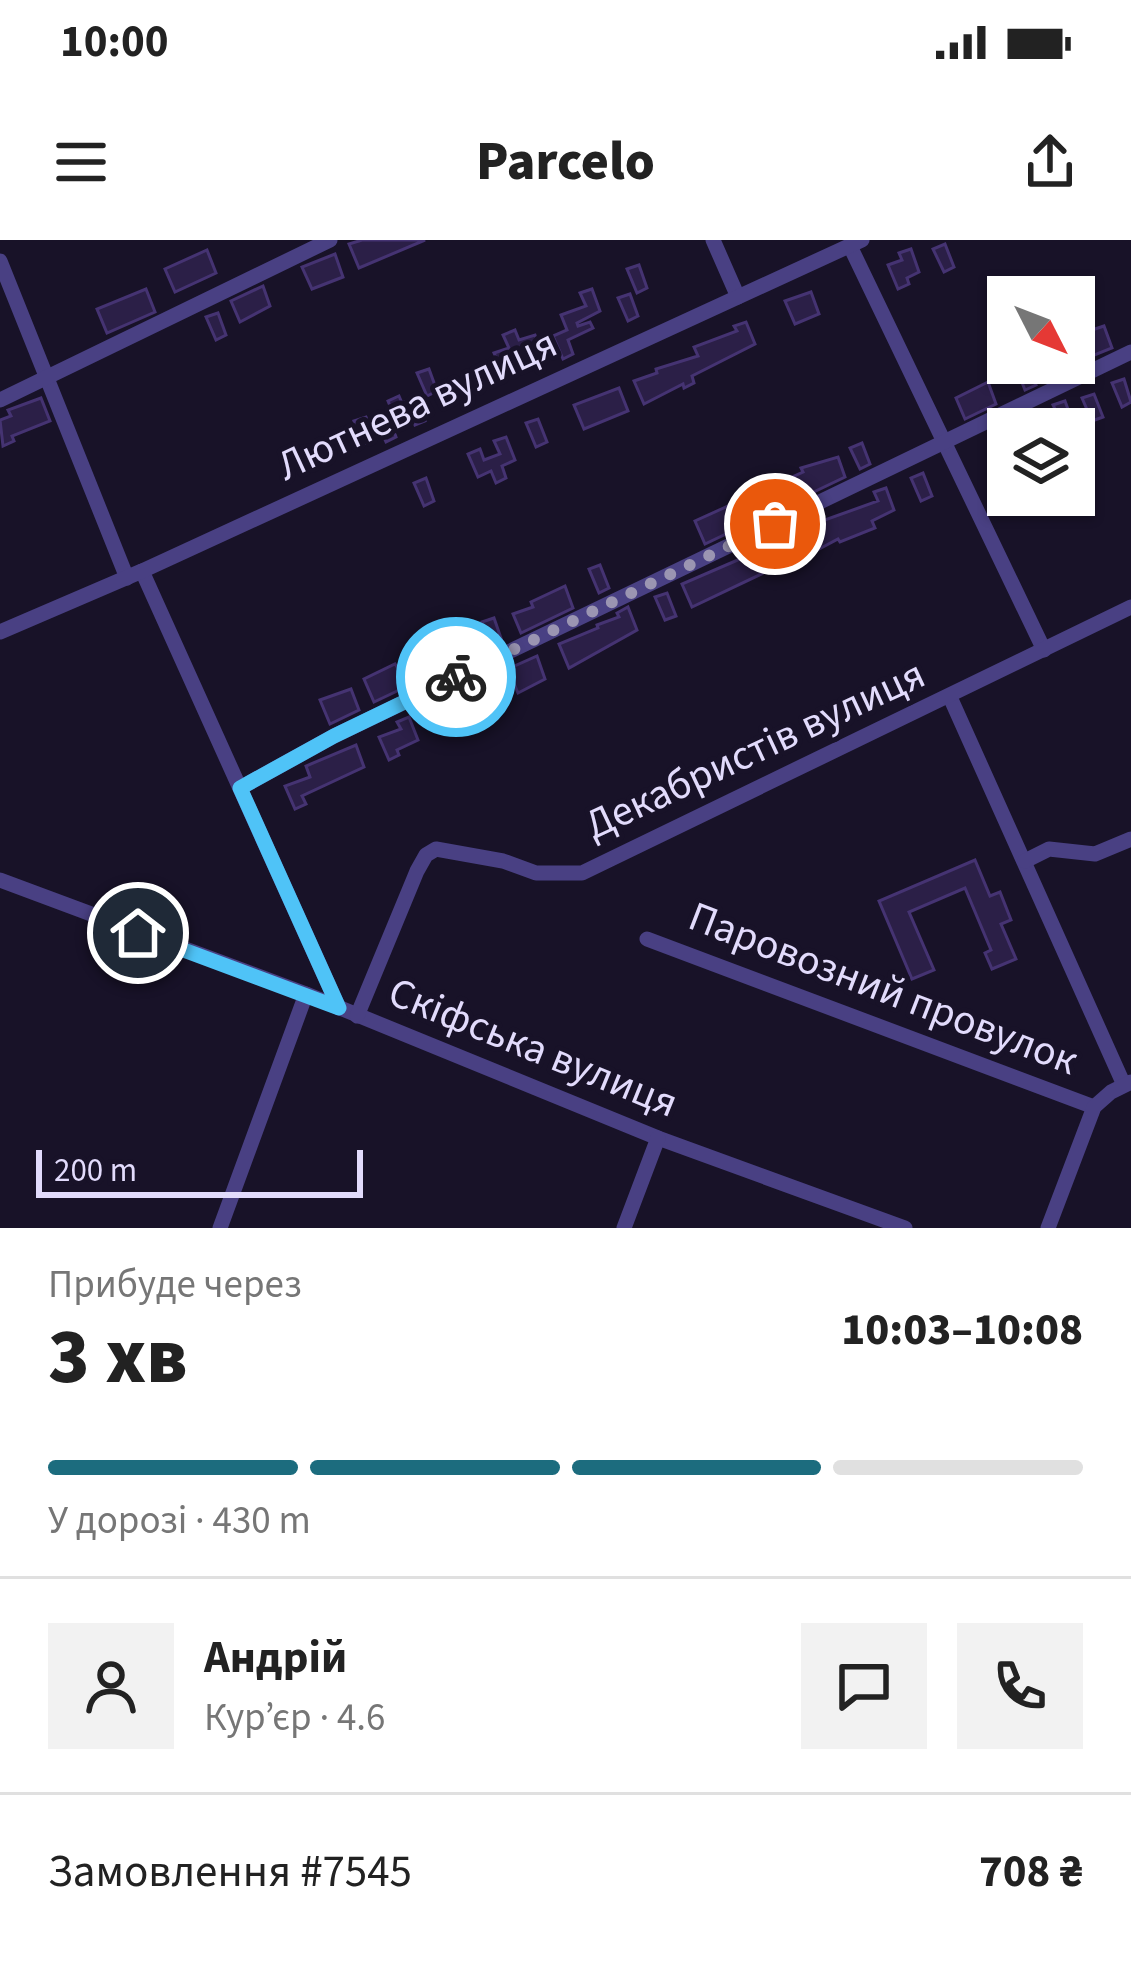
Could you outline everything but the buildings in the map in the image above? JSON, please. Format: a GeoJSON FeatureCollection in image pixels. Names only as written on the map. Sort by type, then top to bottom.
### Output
{"type":"FeatureCollection","features":[{"type":"Feature","properties":{"kind":"street"},"geometry":{"type":"LineString","coordinates":[[0,400],[330,240]]}},
{"type":"Feature","properties":{"kind":"street"},"geometry":{"type":"LineString","coordinates":[[713,240],[739,297]]}},
{"type":"Feature","properties":{"kind":"street"},"geometry":{"type":"LineString","coordinates":[[856,243],[1044,650]]}},
{"type":"Feature","properties":{"kind":"street","name":"Лютнева вулиця"},"geometry":{"type":"LineString","coordinates":[[0,632],[856,243]]}},
{"type":"Feature","properties":{"kind":"street"},"geometry":{"type":"LineString","coordinates":[[0,261],[135,574],[240,788],[339,1008]]}},
{"type":"Feature","properties":{"kind":"street"},"geometry":{"type":"LineString","coordinates":[[240,788],[355,726],[1131,352]]}},
{"type":"Feature","properties":{"kind":"street","name":"Декабристів вулиця"},"geometry":{"type":"LineString","coordinates":[[357,1016],[417,871],[426,855],[436,849],[503,861],[536,874],[582,873],[1131,607]]}},
{"type":"Feature","properties":{"kind":"street"},"geometry":{"type":"LineString","coordinates":[[950,698],[1127,1083],[1094,1106],[1048,1228]]}},
{"type":"Feature","properties":{"kind":"street"},"geometry":{"type":"LineString","coordinates":[[1025,861],[1048,849],[1095,854],[1131,839]]}},
{"type":"Feature","properties":{"kind":"street","name":"Скіфська вулиця"},"geometry":{"type":"LineString","coordinates":[[0,880],[305,994],[658,1138],[905,1228]]}},
{"type":"Feature","properties":{"kind":"street","name":"Паровозний провулок"},"geometry":{"type":"LineString","coordinates":[[647,939],[1094,1106]]}},
{"type":"Feature","properties":{"kind":"street"},"geometry":{"type":"LineString","coordinates":[[220,1228],[305,994]]}},
{"type":"Feature","properties":{"kind":"street"},"geometry":{"type":"LineString","coordinates":[[624,1228],[658,1138]]}},
{"type":"Feature","properties":{"kind":"way so far"},"geometry":{"type":"LineString","coordinates":[[456,677],[775,524]]}},
{"type":"Feature","properties":{"kind":"route"},"geometry":{"type":"LineString","coordinates":[[138,933],[339,1008],[240,788],[456,677]]}}]}
